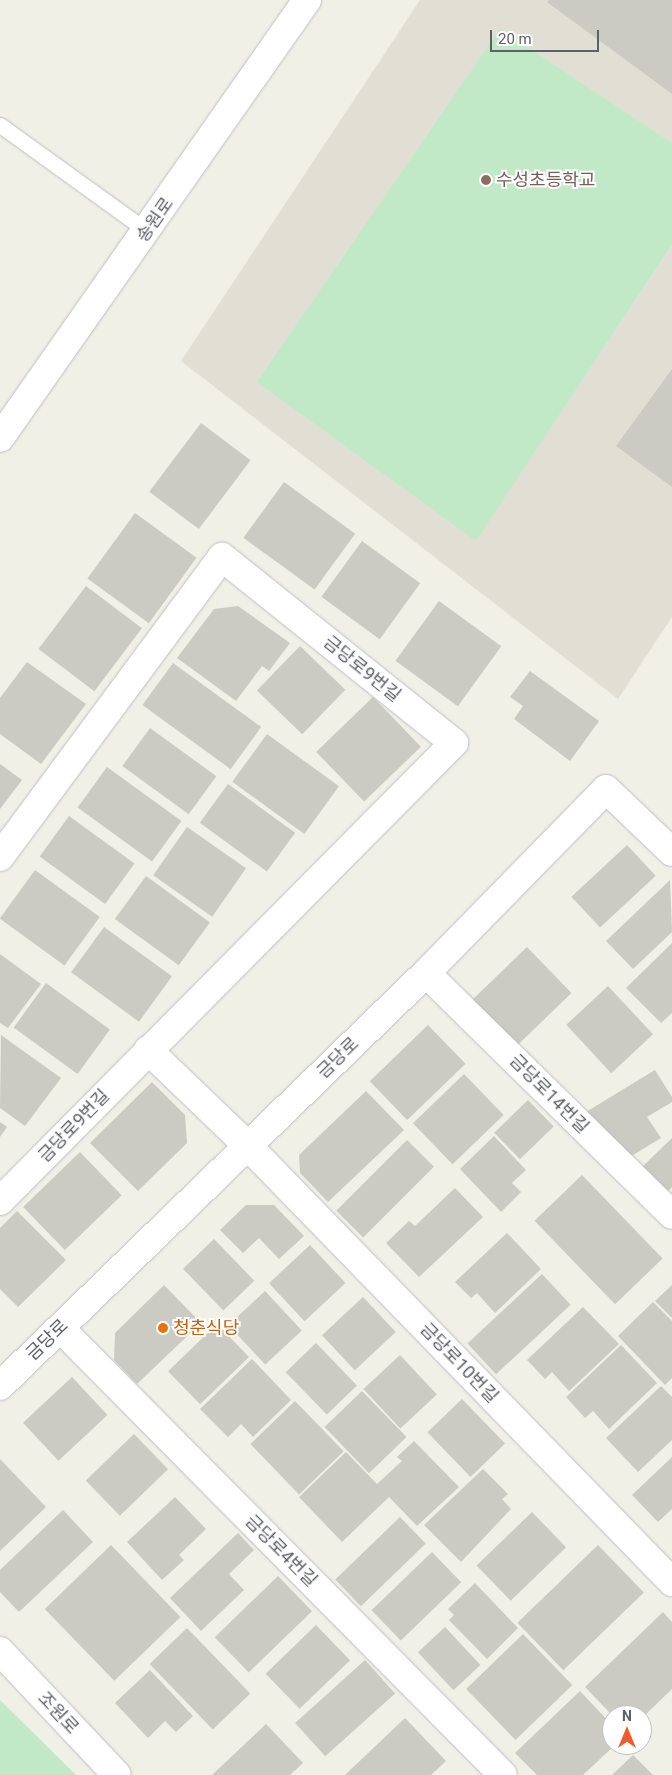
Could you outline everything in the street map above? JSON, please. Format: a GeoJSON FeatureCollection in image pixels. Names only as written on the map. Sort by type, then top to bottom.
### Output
{"type":"FeatureCollection","features":[{"type":"Feature","properties":{"kind":"street","name":"송원로"},"geometry":{"type":"LineString","coordinates":[[0,438],[147,231],[307,0]]}},
{"type":"Feature","properties":{"kind":"street","name":"금당로9번길"},"geometry":{"type":"LineString","coordinates":[[0,857],[222,557],[454,743],[0,1201]]}},
{"type":"Feature","properties":{"kind":"street","name":"금당로"},"geometry":{"type":"LineString","coordinates":[[0,1386],[426,972],[606,789],[672,852]]}},
{"type":"Feature","properties":{"kind":"street","name":"금당로14번길"},"geometry":{"type":"LineString","coordinates":[[426,972],[672,1215]]}},
{"type":"Feature","properties":{"kind":"street"},"geometry":{"type":"LineString","coordinates":[[148,1050],[247,1145]]}},
{"type":"Feature","properties":{"kind":"street","name":"금당로10번길"},"geometry":{"type":"LineString","coordinates":[[247,1145],[672,1582]]}},
{"type":"Feature","properties":{"kind":"street","name":"금당로4번길"},"geometry":{"type":"LineString","coordinates":[[60,1328],[503,1775]]}},
{"type":"Feature","properties":{"kind":"street","name":"조원로"},"geometry":{"type":"LineString","coordinates":[[0,1651],[117,1775]]}},
{"type":"Feature","properties":{"kind":"lane"},"geometry":{"type":"LineString","coordinates":[[0,125],[147,231]]}},
{"type":"Feature","properties":{"kind":"shaded area","name":"수성초등학교"},"geometry":{"type":"Polygon","coordinates":[[[420,0],[672,0],[672,617],[618,699],[181,361],[420,0]]]}},
{"type":"Feature","properties":{"kind":"green space"},"geometry":{"type":"Polygon","coordinates":[[[500,29],[672,143],[672,244],[476,541],[257,382],[500,29]]]}},
{"type":"Feature","properties":{"kind":"green space"},"geometry":{"type":"Polygon","coordinates":[[[0,1700],[76,1775],[0,1775],[0,1700]]]}},
{"type":"Feature","properties":{"kind":"building"},"geometry":{"type":"Polygon","coordinates":[[[549,0],[672,0],[672,94],[547,2],[549,0]]]}},
{"type":"Feature","properties":{"kind":"building"},"geometry":{"type":"Polygon","coordinates":[[[672,369],[672,487],[616,446],[672,369]]]}},
{"type":"Feature","properties":{"kind":"building"},"geometry":{"type":"Polygon","coordinates":[[[201,423],[251,460],[199,529],[149,492],[201,423]]]}},
{"type":"Feature","properties":{"kind":"building"},"geometry":{"type":"Polygon","coordinates":[[[284,482],[355,534],[315,590],[243,538],[284,482]]]}},
{"type":"Feature","properties":{"kind":"building"},"geometry":{"type":"Polygon","coordinates":[[[135,513],[196,558],[149,623],[87,579],[135,513]]]}},
{"type":"Feature","properties":{"kind":"building"},"geometry":{"type":"Polygon","coordinates":[[[362,541],[420,583],[380,639],[321,597],[362,541]]]}},
{"type":"Feature","properties":{"kind":"building"},"geometry":{"type":"Polygon","coordinates":[[[86,586],[142,628],[94,691],[38,649],[86,586]]]}},
{"type":"Feature","properties":{"kind":"building"},"geometry":{"type":"Polygon","coordinates":[[[439,601],[501,646],[458,706],[396,661],[439,601]]]}},
{"type":"Feature","properties":{"kind":"building"},"geometry":{"type":"Polygon","coordinates":[[[238,606],[290,643],[269,671],[262,666],[236,701],[177,658],[214,609],[238,606]]]}},
{"type":"Feature","properties":{"kind":"building"},"geometry":{"type":"Polygon","coordinates":[[[300,646],[345,690],[302,734],[257,691],[300,646]]]}},
{"type":"Feature","properties":{"kind":"building"},"geometry":{"type":"Polygon","coordinates":[[[27,662],[86,704],[41,764],[0,734],[0,698],[27,662]]]}},
{"type":"Feature","properties":{"kind":"building"},"geometry":{"type":"Polygon","coordinates":[[[173,663],[261,727],[231,769],[142,705],[173,663]]]}},
{"type":"Feature","properties":{"kind":"building"},"geometry":{"type":"Polygon","coordinates":[[[530,671],[599,721],[570,761],[514,719],[523,706],[510,697],[530,671]]]}},
{"type":"Feature","properties":{"kind":"building"},"geometry":{"type":"Polygon","coordinates":[[[373,697],[421,747],[364,802],[316,752],[373,697]]]}},
{"type":"Feature","properties":{"kind":"building"},"geometry":{"type":"Polygon","coordinates":[[[150,728],[216,776],[189,814],[122,766],[150,728]]]}},
{"type":"Feature","properties":{"kind":"building"},"geometry":{"type":"Polygon","coordinates":[[[267,734],[339,786],[304,834],[232,782],[267,734]]]}},
{"type":"Feature","properties":{"kind":"building"},"geometry":{"type":"Polygon","coordinates":[[[0,764],[22,780],[0,809],[0,764]]]}},
{"type":"Feature","properties":{"kind":"building"},"geometry":{"type":"Polygon","coordinates":[[[107,767],[181,821],[152,862],[78,807],[107,767]]]}},
{"type":"Feature","properties":{"kind":"building"},"geometry":{"type":"Polygon","coordinates":[[[228,784],[295,833],[267,872],[200,823],[228,784]]]}},
{"type":"Feature","properties":{"kind":"building"},"geometry":{"type":"Polygon","coordinates":[[[69,816],[135,864],[105,904],[40,856],[69,816]]]}},
{"type":"Feature","properties":{"kind":"building"},"geometry":{"type":"Polygon","coordinates":[[[187,827],[246,868],[212,917],[153,875],[187,827]]]}},
{"type":"Feature","properties":{"kind":"building"},"geometry":{"type":"Polygon","coordinates":[[[627,845],[656,876],[600,928],[571,897],[627,845]]]}},
{"type":"Feature","properties":{"kind":"building"},"geometry":{"type":"Polygon","coordinates":[[[35,870],[100,917],[64,966],[0,919],[35,870]]]}},
{"type":"Feature","properties":{"kind":"building"},"geometry":{"type":"Polygon","coordinates":[[[146,876],[210,922],[179,965],[115,919],[146,876]]]}},
{"type":"Feature","properties":{"kind":"building"},"geometry":{"type":"Polygon","coordinates":[[[670,880],[672,932],[633,969],[606,941],[670,880]]]}},
{"type":"Feature","properties":{"kind":"building"},"geometry":{"type":"Polygon","coordinates":[[[104,927],[172,976],[139,1022],[71,972],[104,927]]]}},
{"type":"Feature","properties":{"kind":"building"},"geometry":{"type":"Polygon","coordinates":[[[672,943],[672,1013],[661,1023],[626,988],[672,943]]]}},
{"type":"Feature","properties":{"kind":"building"},"geometry":{"type":"Polygon","coordinates":[[[527,947],[571,993],[513,1049],[469,1003],[527,947]]]}},
{"type":"Feature","properties":{"kind":"building"},"geometry":{"type":"Polygon","coordinates":[[[0,954],[41,984],[8,1028],[0,1023],[0,954]]]}},
{"type":"Feature","properties":{"kind":"building"},"geometry":{"type":"Polygon","coordinates":[[[46,983],[110,1029],[78,1074],[14,1027],[46,983]]]}},
{"type":"Feature","properties":{"kind":"building"},"geometry":{"type":"Polygon","coordinates":[[[608,986],[653,1034],[611,1073],[566,1025],[608,986]]]}},
{"type":"Feature","properties":{"kind":"building"},"geometry":{"type":"Polygon","coordinates":[[[428,1025],[466,1064],[407,1120],[370,1081],[428,1025]]]}},
{"type":"Feature","properties":{"kind":"building"},"geometry":{"type":"Polygon","coordinates":[[[1,1035],[61,1078],[25,1126],[0,1108],[1,1035]]]}},
{"type":"Feature","properties":{"kind":"building"},"geometry":{"type":"Polygon","coordinates":[[[655,1070],[672,1097],[672,1102],[647,1117],[661,1138],[625,1160],[586,1112],[655,1070]]]}},
{"type":"Feature","properties":{"kind":"building"},"geometry":{"type":"Polygon","coordinates":[[[464,1074],[504,1115],[453,1164],[413,1123],[464,1074]]]}},
{"type":"Feature","properties":{"kind":"building"},"geometry":{"type":"Polygon","coordinates":[[[152,1082],[185,1115],[187,1143],[138,1191],[90,1143],[152,1082]]]}},
{"type":"Feature","properties":{"kind":"building"},"geometry":{"type":"Polygon","coordinates":[[[366,1091],[404,1130],[328,1202],[300,1173],[299,1155],[366,1091]]]}},
{"type":"Feature","properties":{"kind":"building"},"geometry":{"type":"Polygon","coordinates":[[[528,1100],[554,1127],[520,1159],[494,1133],[528,1100]]]}},
{"type":"Feature","properties":{"kind":"building"},"geometry":{"type":"Polygon","coordinates":[[[0,1122],[7,1127],[0,1137],[0,1122]]]}},
{"type":"Feature","properties":{"kind":"building"},"geometry":{"type":"Polygon","coordinates":[[[494,1136],[526,1170],[512,1183],[521,1192],[501,1212],[460,1169],[494,1136]]]}},
{"type":"Feature","properties":{"kind":"building"},"geometry":{"type":"Polygon","coordinates":[[[672,1138],[672,1187],[667,1192],[642,1167],[672,1138]]]}},
{"type":"Feature","properties":{"kind":"building"},"geometry":{"type":"Polygon","coordinates":[[[407,1140],[434,1167],[363,1238],[336,1211],[407,1140]]]}},
{"type":"Feature","properties":{"kind":"building"},"geometry":{"type":"Polygon","coordinates":[[[80,1152],[122,1195],[65,1250],[23,1207],[80,1152]]]}},
{"type":"Feature","properties":{"kind":"building"},"geometry":{"type":"Polygon","coordinates":[[[582,1175],[663,1258],[615,1304],[535,1221],[582,1175]]]}},
{"type":"Feature","properties":{"kind":"building"},"geometry":{"type":"Polygon","coordinates":[[[455,1188],[483,1217],[419,1277],[386,1243],[409,1221],[415,1226],[455,1188]]]}},
{"type":"Feature","properties":{"kind":"building"},"geometry":{"type":"Polygon","coordinates":[[[246,1205],[274,1205],[304,1236],[279,1259],[259,1238],[243,1253],[220,1230],[246,1205]]]}},
{"type":"Feature","properties":{"kind":"building"},"geometry":{"type":"Polygon","coordinates":[[[17,1211],[66,1260],[18,1307],[0,1289],[0,1228],[17,1211]]]}},
{"type":"Feature","properties":{"kind":"building"},"geometry":{"type":"Polygon","coordinates":[[[507,1233],[541,1269],[495,1313],[477,1293],[471,1298],[455,1282],[507,1233]]]}},
{"type":"Feature","properties":{"kind":"building"},"geometry":{"type":"Polygon","coordinates":[[[214,1239],[254,1281],[223,1311],[183,1269],[214,1239]]]}},
{"type":"Feature","properties":{"kind":"building"},"geometry":{"type":"Polygon","coordinates":[[[310,1245],[345,1283],[305,1321],[269,1283],[310,1245]]]}},
{"type":"Feature","properties":{"kind":"building"},"geometry":{"type":"Polygon","coordinates":[[[542,1274],[571,1305],[496,1374],[467,1344],[542,1274]]]}},
{"type":"Feature","properties":{"kind":"building"},"geometry":{"type":"Polygon","coordinates":[[[164,1285],[201,1323],[137,1384],[114,1360],[115,1333],[164,1285]]]}},
{"type":"Feature","properties":{"kind":"building"},"geometry":{"type":"Polygon","coordinates":[[[672,1285],[672,1318],[655,1301],[672,1285]]]}},
{"type":"Feature","properties":{"kind":"building"},"geometry":{"type":"Polygon","coordinates":[[[265,1291],[302,1330],[265,1365],[228,1325],[265,1291]]]}},
{"type":"Feature","properties":{"kind":"building"},"geometry":{"type":"Polygon","coordinates":[[[363,1297],[396,1332],[355,1370],[322,1335],[363,1297]]]}},
{"type":"Feature","properties":{"kind":"building"},"geometry":{"type":"Polygon","coordinates":[[[653,1302],[672,1321],[672,1378],[665,1385],[618,1336],[653,1302]]]}},
{"type":"Feature","properties":{"kind":"building"},"geometry":{"type":"Polygon","coordinates":[[[583,1307],[619,1344],[569,1391],[552,1372],[545,1379],[527,1360],[583,1307]]]}},
{"type":"Feature","properties":{"kind":"building"},"geometry":{"type":"Polygon","coordinates":[[[217,1324],[249,1357],[200,1404],[168,1371],[217,1324]]]}},
{"type":"Feature","properties":{"kind":"building"},"geometry":{"type":"Polygon","coordinates":[[[316,1343],[357,1385],[327,1415],[286,1372],[316,1343]]]}},
{"type":"Feature","properties":{"kind":"building"},"geometry":{"type":"Polygon","coordinates":[[[621,1345],[657,1383],[609,1429],[593,1411],[585,1418],[566,1397],[621,1345]]]}},
{"type":"Feature","properties":{"kind":"building"},"geometry":{"type":"Polygon","coordinates":[[[400,1355],[437,1394],[400,1429],[363,1389],[400,1355]]]}},
{"type":"Feature","properties":{"kind":"building"},"geometry":{"type":"Polygon","coordinates":[[[252,1359],[291,1400],[253,1437],[241,1424],[228,1437],[200,1409],[252,1359]]]}},
{"type":"Feature","properties":{"kind":"building"},"geometry":{"type":"Polygon","coordinates":[[[72,1377],[107,1415],[58,1461],[23,1423],[72,1377]]]}},
{"type":"Feature","properties":{"kind":"building"},"geometry":{"type":"Polygon","coordinates":[[[661,1386],[672,1397],[672,1440],[638,1472],[606,1438],[661,1386]]]}},
{"type":"Feature","properties":{"kind":"building"},"geometry":{"type":"Polygon","coordinates":[[[362,1391],[406,1437],[369,1473],[325,1427],[362,1391]]]}},
{"type":"Feature","properties":{"kind":"building"},"geometry":{"type":"Polygon","coordinates":[[[462,1399],[505,1444],[471,1477],[427,1432],[462,1399]]]}},
{"type":"Feature","properties":{"kind":"building"},"geometry":{"type":"Polygon","coordinates":[[[295,1401],[344,1451],[299,1494],[250,1444],[295,1401]]]}},
{"type":"Feature","properties":{"kind":"building"},"geometry":{"type":"Polygon","coordinates":[[[134,1434],[168,1469],[120,1516],[86,1481],[134,1434]]]}},
{"type":"Feature","properties":{"kind":"building"},"geometry":{"type":"Polygon","coordinates":[[[414,1441],[459,1487],[417,1526],[389,1497],[342,1542],[299,1497],[346,1452],[377,1484],[402,1461],[397,1457],[414,1441]]]}},
{"type":"Feature","properties":{"kind":"building"},"geometry":{"type":"Polygon","coordinates":[[[672,1457],[672,1509],[658,1522],[632,1495],[672,1457]]]}},
{"type":"Feature","properties":{"kind":"building"},"geometry":{"type":"Polygon","coordinates":[[[0,1459],[46,1507],[0,1551],[0,1459]]]}},
{"type":"Feature","properties":{"kind":"building"},"geometry":{"type":"Polygon","coordinates":[[[483,1469],[508,1494],[502,1499],[511,1509],[461,1562],[424,1525],[483,1469]]]}},
{"type":"Feature","properties":{"kind":"building"},"geometry":{"type":"Polygon","coordinates":[[[175,1497],[206,1529],[179,1555],[184,1560],[162,1580],[127,1542],[175,1497]]]}},
{"type":"Feature","properties":{"kind":"building"},"geometry":{"type":"Polygon","coordinates":[[[63,1510],[93,1542],[19,1612],[0,1592],[0,1570],[63,1510]]]}},
{"type":"Feature","properties":{"kind":"building"},"geometry":{"type":"Polygon","coordinates":[[[532,1512],[566,1547],[511,1601],[477,1565],[532,1512]]]}},
{"type":"Feature","properties":{"kind":"building"},"geometry":{"type":"Polygon","coordinates":[[[400,1517],[426,1544],[361,1606],[335,1580],[400,1517]]]}},
{"type":"Feature","properties":{"kind":"building"},"geometry":{"type":"Polygon","coordinates":[[[238,1533],[254,1550],[229,1574],[244,1590],[201,1631],[170,1598],[238,1533]]]}},
{"type":"Feature","properties":{"kind":"building"},"geometry":{"type":"Polygon","coordinates":[[[111,1545],[180,1617],[114,1681],[45,1609],[111,1545]]]}},
{"type":"Feature","properties":{"kind":"building"},"geometry":{"type":"Polygon","coordinates":[[[598,1545],[644,1592],[563,1670],[517,1623],[598,1545]]]}},
{"type":"Feature","properties":{"kind":"building"},"geometry":{"type":"Polygon","coordinates":[[[432,1552],[461,1582],[401,1641],[372,1610],[432,1552]]]}},
{"type":"Feature","properties":{"kind":"building"},"geometry":{"type":"Polygon","coordinates":[[[278,1576],[312,1611],[249,1672],[215,1637],[278,1576]]]}},
{"type":"Feature","properties":{"kind":"building"},"geometry":{"type":"Polygon","coordinates":[[[475,1583],[518,1628],[487,1659],[449,1620],[454,1615],[448,1609],[475,1583]]]}},
{"type":"Feature","properties":{"kind":"building"},"geometry":{"type":"Polygon","coordinates":[[[663,1612],[672,1622],[672,1689],[652,1708],[652,1705],[602,1705],[585,1687],[663,1612]]]}},
{"type":"Feature","properties":{"kind":"building"},"geometry":{"type":"Polygon","coordinates":[[[316,1625],[350,1660],[300,1709],[266,1674],[316,1625]]]}},
{"type":"Feature","properties":{"kind":"building"},"geometry":{"type":"Polygon","coordinates":[[[445,1627],[480,1665],[453,1690],[418,1652],[445,1627]]]}},
{"type":"Feature","properties":{"kind":"building"},"geometry":{"type":"Polygon","coordinates":[[[187,1628],[250,1693],[213,1730],[150,1664],[187,1628]]]}},
{"type":"Feature","properties":{"kind":"building"},"geometry":{"type":"Polygon","coordinates":[[[523,1634],[572,1685],[515,1740],[466,1689],[523,1634]]]}},
{"type":"Feature","properties":{"kind":"building"},"geometry":{"type":"Polygon","coordinates":[[[365,1660],[395,1693],[325,1756],[295,1723],[365,1660]]]}},
{"type":"Feature","properties":{"kind":"building"},"geometry":{"type":"Polygon","coordinates":[[[150,1670],[193,1716],[176,1732],[165,1721],[148,1738],[115,1703],[150,1670]]]}},
{"type":"Feature","properties":{"kind":"building"},"geometry":{"type":"Polygon","coordinates":[[[580,1691],[602,1714],[602,1755],[604,1755],[583,1775],[537,1775],[515,1753],[580,1691]]]}},
{"type":"Feature","properties":{"kind":"building"},"geometry":{"type":"Polygon","coordinates":[[[405,1718],[446,1761],[431,1775],[345,1775],[405,1718]]]}},
{"type":"Feature","properties":{"kind":"building"},"geometry":{"type":"Polygon","coordinates":[[[266,1724],[303,1763],[290,1775],[212,1775],[266,1724]]]}},
{"type":"Feature","properties":{"kind":"building"},"geometry":{"type":"Polygon","coordinates":[[[633,1755],[653,1775],[612,1775],[633,1755]]]}},
{"type":"Feature","properties":{"kind":"place","name":"수성초등학교"},"geometry":{"type":"Point","coordinates":[486,180]}},
{"type":"Feature","properties":{"kind":"place","name":"청춘식당"},"geometry":{"type":"Point","coordinates":[163,1328]}}]}
